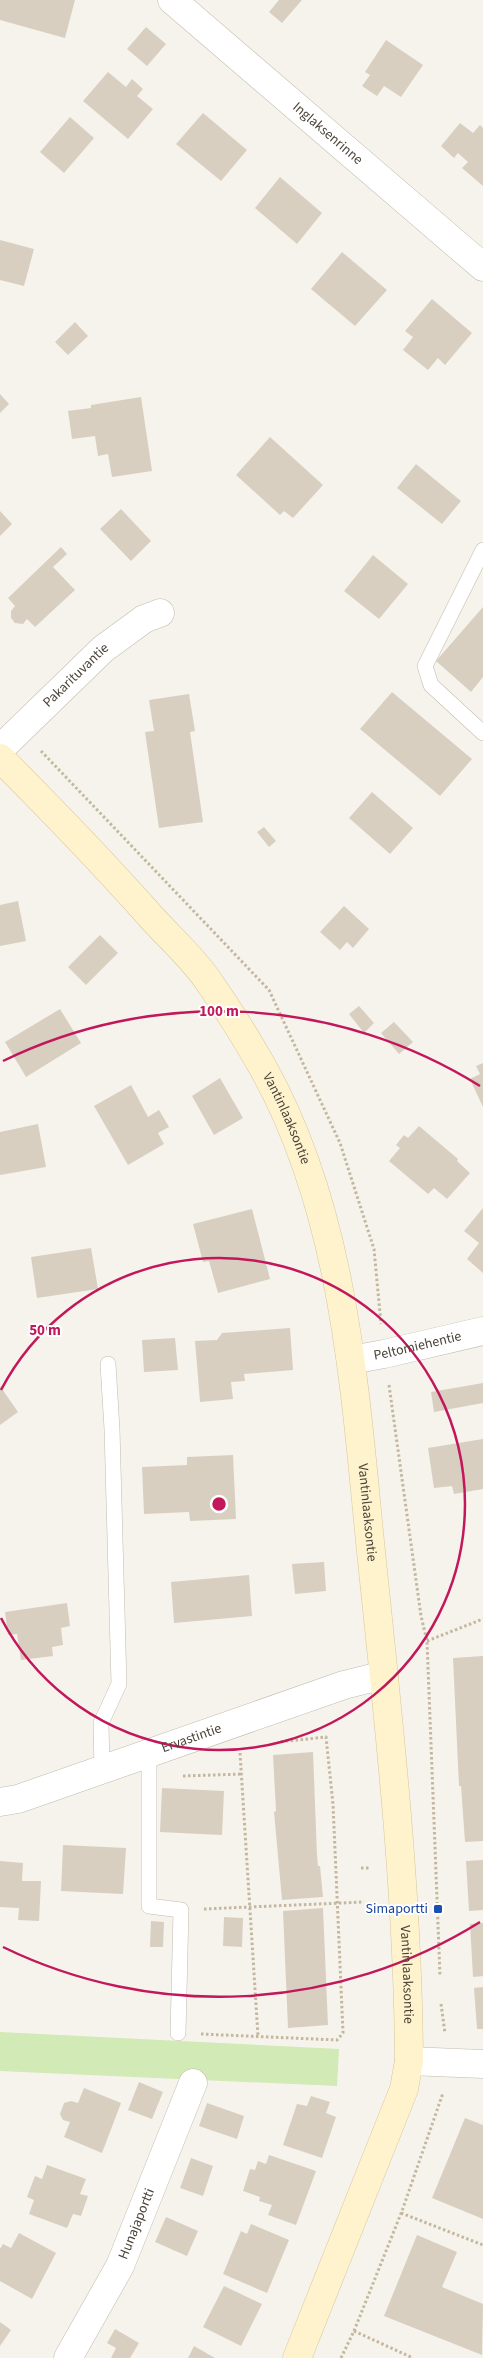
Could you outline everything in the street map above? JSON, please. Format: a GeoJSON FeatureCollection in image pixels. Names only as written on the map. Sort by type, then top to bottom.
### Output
{"type":"FeatureCollection","features":[{"type":"Feature","properties":{"kind":"street","name":"Inglaksenrinne"},"geometry":{"type":"LineString","coordinates":[[172,0],[483,267]]}},
{"type":"Feature","properties":{"kind":"street","name":"Pakarituvantie"},"geometry":{"type":"LineString","coordinates":[[0,749],[104,649],[144,620],[160,613]]}},
{"type":"Feature","properties":{"kind":"street","name":"Vantinlaaksontie"},"geometry":{"type":"LineString","coordinates":[[0,758],[97,857],[208,979],[262,1065],[299,1144],[318,1196],[327,1228],[350,1360],[384,1675],[402,1877],[409,2061],[401,2098],[297,2358]]}},
{"type":"Feature","properties":{"kind":"street","name":"Peltomiehentie"},"geometry":{"type":"LineString","coordinates":[[350,1360],[483,1331]]}},
{"type":"Feature","properties":{"kind":"street","name":"Ervastintie"},"geometry":{"type":"LineString","coordinates":[[0,1802],[18,1799],[102,1770],[149,1765],[344,1685],[384,1675]]}},
{"type":"Feature","properties":{"kind":"street"},"geometry":{"type":"LineString","coordinates":[[409,2061],[483,2064]]}},
{"type":"Feature","properties":{"kind":"street","name":"Hunajaportti"},"geometry":{"type":"LineString","coordinates":[[68,2358],[120,2266],[193,2084]]}},
{"type":"Feature","properties":{"kind":"lane"},"geometry":{"type":"LineString","coordinates":[[483,550],[425,666],[431,685],[483,733]]}},
{"type":"Feature","properties":{"kind":"lane"},"geometry":{"type":"LineString","coordinates":[[102,1770],[101,1723],[118,1684],[112,1441],[108,1364]]}},
{"type":"Feature","properties":{"kind":"lane"},"geometry":{"type":"LineString","coordinates":[[149,1765],[149,1906],[181,1910],[178,2033]]}},
{"type":"Feature","properties":{"kind":"path"},"geometry":{"type":"LineString","coordinates":[[427,1640],[483,1619]]}},
{"type":"Feature","properties":{"kind":"path"},"geometry":{"type":"LineString","coordinates":[[178,2033],[337,2040],[343,2032],[332,1804],[326,1737],[278,1742]]}},
{"type":"Feature","properties":{"kind":"path"},"geometry":{"type":"LineString","coordinates":[[240,1747],[258,2036]]}},
{"type":"Feature","properties":{"kind":"path"},"geometry":{"type":"LineString","coordinates":[[149,1765],[242,1774]]}},
{"type":"Feature","properties":{"kind":"path"},"geometry":{"type":"LineString","coordinates":[[181,1910],[364,1902]]}},
{"type":"Feature","properties":{"kind":"path"},"geometry":{"type":"LineString","coordinates":[[401,2214],[483,2245]]}},
{"type":"Feature","properties":{"kind":"path"},"geometry":{"type":"LineString","coordinates":[[354,2331],[413,2358]]}},
{"type":"Feature","properties":{"kind":"green space"},"geometry":{"type":"Polygon","coordinates":[[[0,2032],[339,2049],[337,2086],[0,2071],[0,2032]]]}},
{"type":"Feature","properties":{"kind":"building"},"geometry":{"type":"Polygon","coordinates":[[[0,0],[75,0],[65,38],[0,20],[0,0]]]}},
{"type":"Feature","properties":{"kind":"building"},"geometry":{"type":"Polygon","coordinates":[[[279,0],[302,0],[282,23],[269,12],[279,0]]]}},
{"type":"Feature","properties":{"kind":"building"},"geometry":{"type":"Polygon","coordinates":[[[146,27],[166,44],[147,66],[127,49],[146,27]]]}},
{"type":"Feature","properties":{"kind":"building"},"geometry":{"type":"Polygon","coordinates":[[[386,40],[423,65],[401,97],[384,86],[377,96],[362,86],[370,75],[365,72],[386,40]]]}},
{"type":"Feature","properties":{"kind":"building"},"geometry":{"type":"Polygon","coordinates":[[[108,72],[126,87],[132,79],[143,89],[137,96],[153,109],[128,139],[83,101],[108,72]]]}},
{"type":"Feature","properties":{"kind":"building"},"geometry":{"type":"Polygon","coordinates":[[[203,113],[247,150],[221,181],[176,144],[203,113]]]}},
{"type":"Feature","properties":{"kind":"building"},"geometry":{"type":"Polygon","coordinates":[[[70,117],[94,138],[64,173],[40,152],[70,117]]]}},
{"type":"Feature","properties":{"kind":"building"},"geometry":{"type":"Polygon","coordinates":[[[460,123],[473,133],[480,125],[483,128],[483,186],[462,168],[468,162],[458,153],[454,158],[441,146],[460,123]]]}},
{"type":"Feature","properties":{"kind":"building"},"geometry":{"type":"Polygon","coordinates":[[[280,177],[322,213],[297,244],[255,208],[280,177]]]}},
{"type":"Feature","properties":{"kind":"building"},"geometry":{"type":"Polygon","coordinates":[[[0,240],[34,249],[24,286],[0,280],[0,240]]]}},
{"type":"Feature","properties":{"kind":"building"},"geometry":{"type":"Polygon","coordinates":[[[342,252],[387,290],[355,326],[311,289],[342,252]]]}},
{"type":"Feature","properties":{"kind":"building"},"geometry":{"type":"Polygon","coordinates":[[[432,299],[472,333],[445,365],[438,358],[428,370],[403,350],[413,337],[405,331],[432,299]]]}},
{"type":"Feature","properties":{"kind":"building"},"geometry":{"type":"Polygon","coordinates":[[[75,322],[88,336],[68,355],[55,342],[75,322]]]}},
{"type":"Feature","properties":{"kind":"building"},"geometry":{"type":"Polygon","coordinates":[[[0,394],[9,404],[0,413],[0,394]]]}},
{"type":"Feature","properties":{"kind":"building"},"geometry":{"type":"Polygon","coordinates":[[[141,397],[152,471],[112,477],[108,454],[98,456],[95,436],[72,439],[68,411],[91,408],[91,405],[141,397]]]}},
{"type":"Feature","properties":{"kind":"building"},"geometry":{"type":"Polygon","coordinates":[[[270,437],[323,485],[293,518],[284,511],[280,515],[236,475],[270,437]]]}},
{"type":"Feature","properties":{"kind":"building"},"geometry":{"type":"Polygon","coordinates":[[[416,464],[461,501],[442,524],[397,488],[416,464]]]}},
{"type":"Feature","properties":{"kind":"building"},"geometry":{"type":"Polygon","coordinates":[[[121,509],[151,541],[131,561],[100,529],[121,509]]]}},
{"type":"Feature","properties":{"kind":"building"},"geometry":{"type":"Polygon","coordinates":[[[0,511],[12,524],[0,536],[0,511]]]}},
{"type":"Feature","properties":{"kind":"building"},"geometry":{"type":"Polygon","coordinates":[[[61,547],[67,554],[53,567],[75,590],[35,627],[27,619],[23,624],[15,623],[11,618],[11,611],[15,606],[8,598],[61,547]]]}},
{"type":"Feature","properties":{"kind":"building"},"geometry":{"type":"Polygon","coordinates":[[[373,555],[408,584],[379,619],[344,591],[373,555]]]}},
{"type":"Feature","properties":{"kind":"building"},"geometry":{"type":"Polygon","coordinates":[[[483,607],[483,677],[471,692],[436,661],[483,607]]]}},
{"type":"Feature","properties":{"kind":"building"},"geometry":{"type":"Polygon","coordinates":[[[392,692],[472,759],[440,796],[360,729],[392,692]]]}},
{"type":"Feature","properties":{"kind":"building"},"geometry":{"type":"Polygon","coordinates":[[[189,694],[195,731],[190,732],[203,822],[159,828],[145,732],[154,731],[149,700],[189,694]]]}},
{"type":"Feature","properties":{"kind":"building"},"geometry":{"type":"Polygon","coordinates":[[[372,792],[413,828],[390,854],[349,818],[372,792]]]}},
{"type":"Feature","properties":{"kind":"building"},"geometry":{"type":"Polygon","coordinates":[[[264,827],[276,841],[269,847],[257,832],[264,827]]]}},
{"type":"Feature","properties":{"kind":"building"},"geometry":{"type":"Polygon","coordinates":[[[18,901],[26,941],[0,946],[0,905],[18,901]]]}},
{"type":"Feature","properties":{"kind":"building"},"geometry":{"type":"Polygon","coordinates":[[[344,906],[369,929],[353,948],[347,942],[340,950],[320,932],[344,906]]]}},
{"type":"Feature","properties":{"kind":"building"},"geometry":{"type":"Polygon","coordinates":[[[100,935],[118,953],[86,985],[68,967],[100,935]]]}},
{"type":"Feature","properties":{"kind":"building"},"geometry":{"type":"Polygon","coordinates":[[[359,1006],[374,1023],[364,1033],[349,1014],[359,1006]]]}},
{"type":"Feature","properties":{"kind":"building"},"geometry":{"type":"Polygon","coordinates":[[[60,1009],[81,1043],[26,1077],[5,1042],[60,1009]]]}},
{"type":"Feature","properties":{"kind":"building"},"geometry":{"type":"Polygon","coordinates":[[[394,1022],[413,1042],[399,1054],[381,1033],[394,1022]]]}},
{"type":"Feature","properties":{"kind":"building"},"geometry":{"type":"Polygon","coordinates":[[[483,1063],[483,1107],[470,1079],[480,1074],[476,1066],[483,1063]]]}},
{"type":"Feature","properties":{"kind":"building"},"geometry":{"type":"Polygon","coordinates":[[[220,1078],[243,1118],[214,1135],[192,1096],[220,1078]]]}},
{"type":"Feature","properties":{"kind":"building"},"geometry":{"type":"Polygon","coordinates":[[[131,1085],[148,1117],[159,1110],[169,1127],[158,1133],[164,1144],[128,1165],[94,1106],[131,1085]]]}},
{"type":"Feature","properties":{"kind":"building"},"geometry":{"type":"Polygon","coordinates":[[[38,1124],[46,1167],[0,1175],[0,1132],[38,1124]]]}},
{"type":"Feature","properties":{"kind":"building"},"geometry":{"type":"Polygon","coordinates":[[[419,1126],[458,1159],[457,1161],[470,1173],[447,1199],[434,1188],[428,1194],[389,1161],[400,1148],[396,1145],[404,1135],[408,1138],[419,1126]]]}},
{"type":"Feature","properties":{"kind":"building"},"geometry":{"type":"Polygon","coordinates":[[[483,1208],[483,1273],[467,1259],[479,1243],[464,1231],[483,1208]]]}},
{"type":"Feature","properties":{"kind":"building"},"geometry":{"type":"Polygon","coordinates":[[[252,1209],[270,1279],[218,1293],[209,1261],[203,1262],[193,1224],[252,1209]]]}},
{"type":"Feature","properties":{"kind":"building"},"geometry":{"type":"Polygon","coordinates":[[[91,1248],[98,1289],[37,1298],[31,1257],[91,1248]]]}},
{"type":"Feature","properties":{"kind":"building"},"geometry":{"type":"Polygon","coordinates":[[[290,1328],[293,1370],[244,1374],[245,1381],[231,1382],[233,1399],[200,1402],[195,1341],[217,1340],[222,1333],[290,1328]]]}},
{"type":"Feature","properties":{"kind":"building"},"geometry":{"type":"Polygon","coordinates":[[[175,1338],[178,1370],[144,1372],[142,1340],[175,1338]]]}},
{"type":"Feature","properties":{"kind":"building"},"geometry":{"type":"Polygon","coordinates":[[[483,1383],[483,1403],[434,1412],[431,1392],[483,1383]]]}},
{"type":"Feature","properties":{"kind":"building"},"geometry":{"type":"Polygon","coordinates":[[[0,1386],[18,1412],[0,1425],[0,1386]]]}},
{"type":"Feature","properties":{"kind":"building"},"geometry":{"type":"Polygon","coordinates":[[[483,1439],[483,1489],[454,1494],[452,1486],[434,1488],[428,1448],[483,1439]]]}},
{"type":"Feature","properties":{"kind":"building"},"geometry":{"type":"Polygon","coordinates":[[[233,1455],[236,1519],[190,1521],[189,1512],[144,1514],[142,1467],[187,1465],[187,1457],[233,1455]]]}},
{"type":"Feature","properties":{"kind":"building"},"geometry":{"type":"Polygon","coordinates":[[[324,1562],[326,1591],[295,1594],[292,1564],[324,1562]]]}},
{"type":"Feature","properties":{"kind":"building"},"geometry":{"type":"Polygon","coordinates":[[[249,1575],[252,1616],[174,1623],[171,1582],[249,1575]]]}},
{"type":"Feature","properties":{"kind":"building"},"geometry":{"type":"Polygon","coordinates":[[[67,1603],[70,1626],[61,1628],[63,1645],[52,1647],[53,1656],[21,1660],[17,1634],[8,1635],[5,1612],[67,1603]]]}},
{"type":"Feature","properties":{"kind":"building"},"geometry":{"type":"Polygon","coordinates":[[[483,1656],[483,1841],[465,1842],[461,1786],[459,1786],[453,1658],[483,1656]]]}},
{"type":"Feature","properties":{"kind":"building"},"geometry":{"type":"Polygon","coordinates":[[[313,1752],[317,1855],[323,1897],[282,1900],[274,1812],[276,1811],[273,1755],[313,1752]]]}},
{"type":"Feature","properties":{"kind":"building"},"geometry":{"type":"Polygon","coordinates":[[[162,1788],[224,1791],[222,1835],[160,1832],[162,1788]]]}},
{"type":"Feature","properties":{"kind":"building"},"geometry":{"type":"Polygon","coordinates":[[[63,1845],[126,1848],[123,1894],[61,1891],[63,1845]]]}},
{"type":"Feature","properties":{"kind":"building"},"geometry":{"type":"Polygon","coordinates":[[[483,1860],[483,1910],[469,1911],[466,1861],[483,1860]]]}},
{"type":"Feature","properties":{"kind":"building"},"geometry":{"type":"Polygon","coordinates":[[[0,1861],[23,1863],[22,1881],[41,1881],[39,1921],[18,1920],[19,1908],[0,1907],[0,1861]]]}},
{"type":"Feature","properties":{"kind":"building"},"geometry":{"type":"Polygon","coordinates":[[[323,1908],[328,2025],[288,2028],[283,1911],[323,1908]]]}},
{"type":"Feature","properties":{"kind":"building"},"geometry":{"type":"Polygon","coordinates":[[[224,1917],[243,1918],[242,1947],[223,1946],[224,1917]]]}},
{"type":"Feature","properties":{"kind":"building"},"geometry":{"type":"Polygon","coordinates":[[[151,1921],[164,1922],[163,1947],[150,1947],[151,1921]]]}},
{"type":"Feature","properties":{"kind":"building"},"geometry":{"type":"Polygon","coordinates":[[[483,1923],[483,1976],[473,1977],[470,1924],[483,1923]]]}},
{"type":"Feature","properties":{"kind":"building"},"geometry":{"type":"Polygon","coordinates":[[[483,1987],[483,2029],[477,2029],[474,1988],[483,1987]]]}},
{"type":"Feature","properties":{"kind":"building"},"geometry":{"type":"Polygon","coordinates":[[[139,2082],[163,2092],[152,2119],[128,2110],[139,2082]]]}},
{"type":"Feature","properties":{"kind":"building"},"geometry":{"type":"Polygon","coordinates":[[[84,2088],[121,2103],[102,2153],[64,2137],[70,2122],[63,2120],[60,2114],[64,2103],[71,2101],[78,2103],[84,2088]]]}},
{"type":"Feature","properties":{"kind":"building"},"geometry":{"type":"Polygon","coordinates":[[[311,2096],[330,2102],[326,2113],[336,2117],[322,2158],[283,2145],[297,2104],[307,2106],[311,2096]]]}},
{"type":"Feature","properties":{"kind":"building"},"geometry":{"type":"Polygon","coordinates":[[[207,2103],[244,2116],[237,2139],[199,2126],[207,2103]]]}},
{"type":"Feature","properties":{"kind":"building"},"geometry":{"type":"Polygon","coordinates":[[[465,2118],[483,2125],[483,2219],[432,2198],[465,2118]]]}},
{"type":"Feature","properties":{"kind":"building"},"geometry":{"type":"Polygon","coordinates":[[[269,2155],[316,2171],[296,2225],[268,2215],[272,2205],[259,2201],[260,2197],[243,2191],[250,2169],[255,2170],[258,2161],[266,2164],[269,2155]]]}},
{"type":"Feature","properties":{"kind":"building"},"geometry":{"type":"Polygon","coordinates":[[[191,2158],[213,2166],[203,2196],[180,2188],[191,2158]]]}},
{"type":"Feature","properties":{"kind":"building"},"geometry":{"type":"Polygon","coordinates":[[[47,2165],[86,2179],[80,2194],[88,2196],[81,2216],[73,2214],[67,2228],[29,2214],[34,2200],[27,2197],[35,2176],[42,2179],[47,2165]]]}},
{"type":"Feature","properties":{"kind":"building"},"geometry":{"type":"Polygon","coordinates":[[[166,2217],[198,2231],[187,2256],[155,2242],[166,2217]]]}},
{"type":"Feature","properties":{"kind":"building"},"geometry":{"type":"Polygon","coordinates":[[[251,2224],[289,2240],[267,2293],[223,2274],[241,2231],[247,2234],[251,2224]]]}},
{"type":"Feature","properties":{"kind":"building"},"geometry":{"type":"Polygon","coordinates":[[[19,2233],[56,2253],[32,2299],[0,2281],[0,2249],[3,2244],[11,2248],[19,2233]]]}},
{"type":"Feature","properties":{"kind":"building"},"geometry":{"type":"Polygon","coordinates":[[[417,2235],[457,2252],[442,2287],[483,2304],[482,2355],[384,2316],[417,2235]]]}},
{"type":"Feature","properties":{"kind":"building"},"geometry":{"type":"Polygon","coordinates":[[[224,2286],[262,2304],[241,2346],[203,2327],[224,2286]]]}},
{"type":"Feature","properties":{"kind":"building"},"geometry":{"type":"Polygon","coordinates":[[[0,2322],[11,2330],[0,2346],[0,2322]]]}},
{"type":"Feature","properties":{"kind":"building"},"geometry":{"type":"Polygon","coordinates":[[[115,2329],[139,2343],[130,2358],[111,2358],[116,2348],[107,2343],[115,2329]]]}},
{"type":"Feature","properties":{"kind":"building"},"geometry":{"type":"Polygon","coordinates":[[[194,2346],[215,2358],[188,2358],[194,2346]]]}},
{"type":"Feature","properties":{"kind":"place","name":"Simaportti"},"geometry":{"type":"Point","coordinates":[438,1909]}}]}
